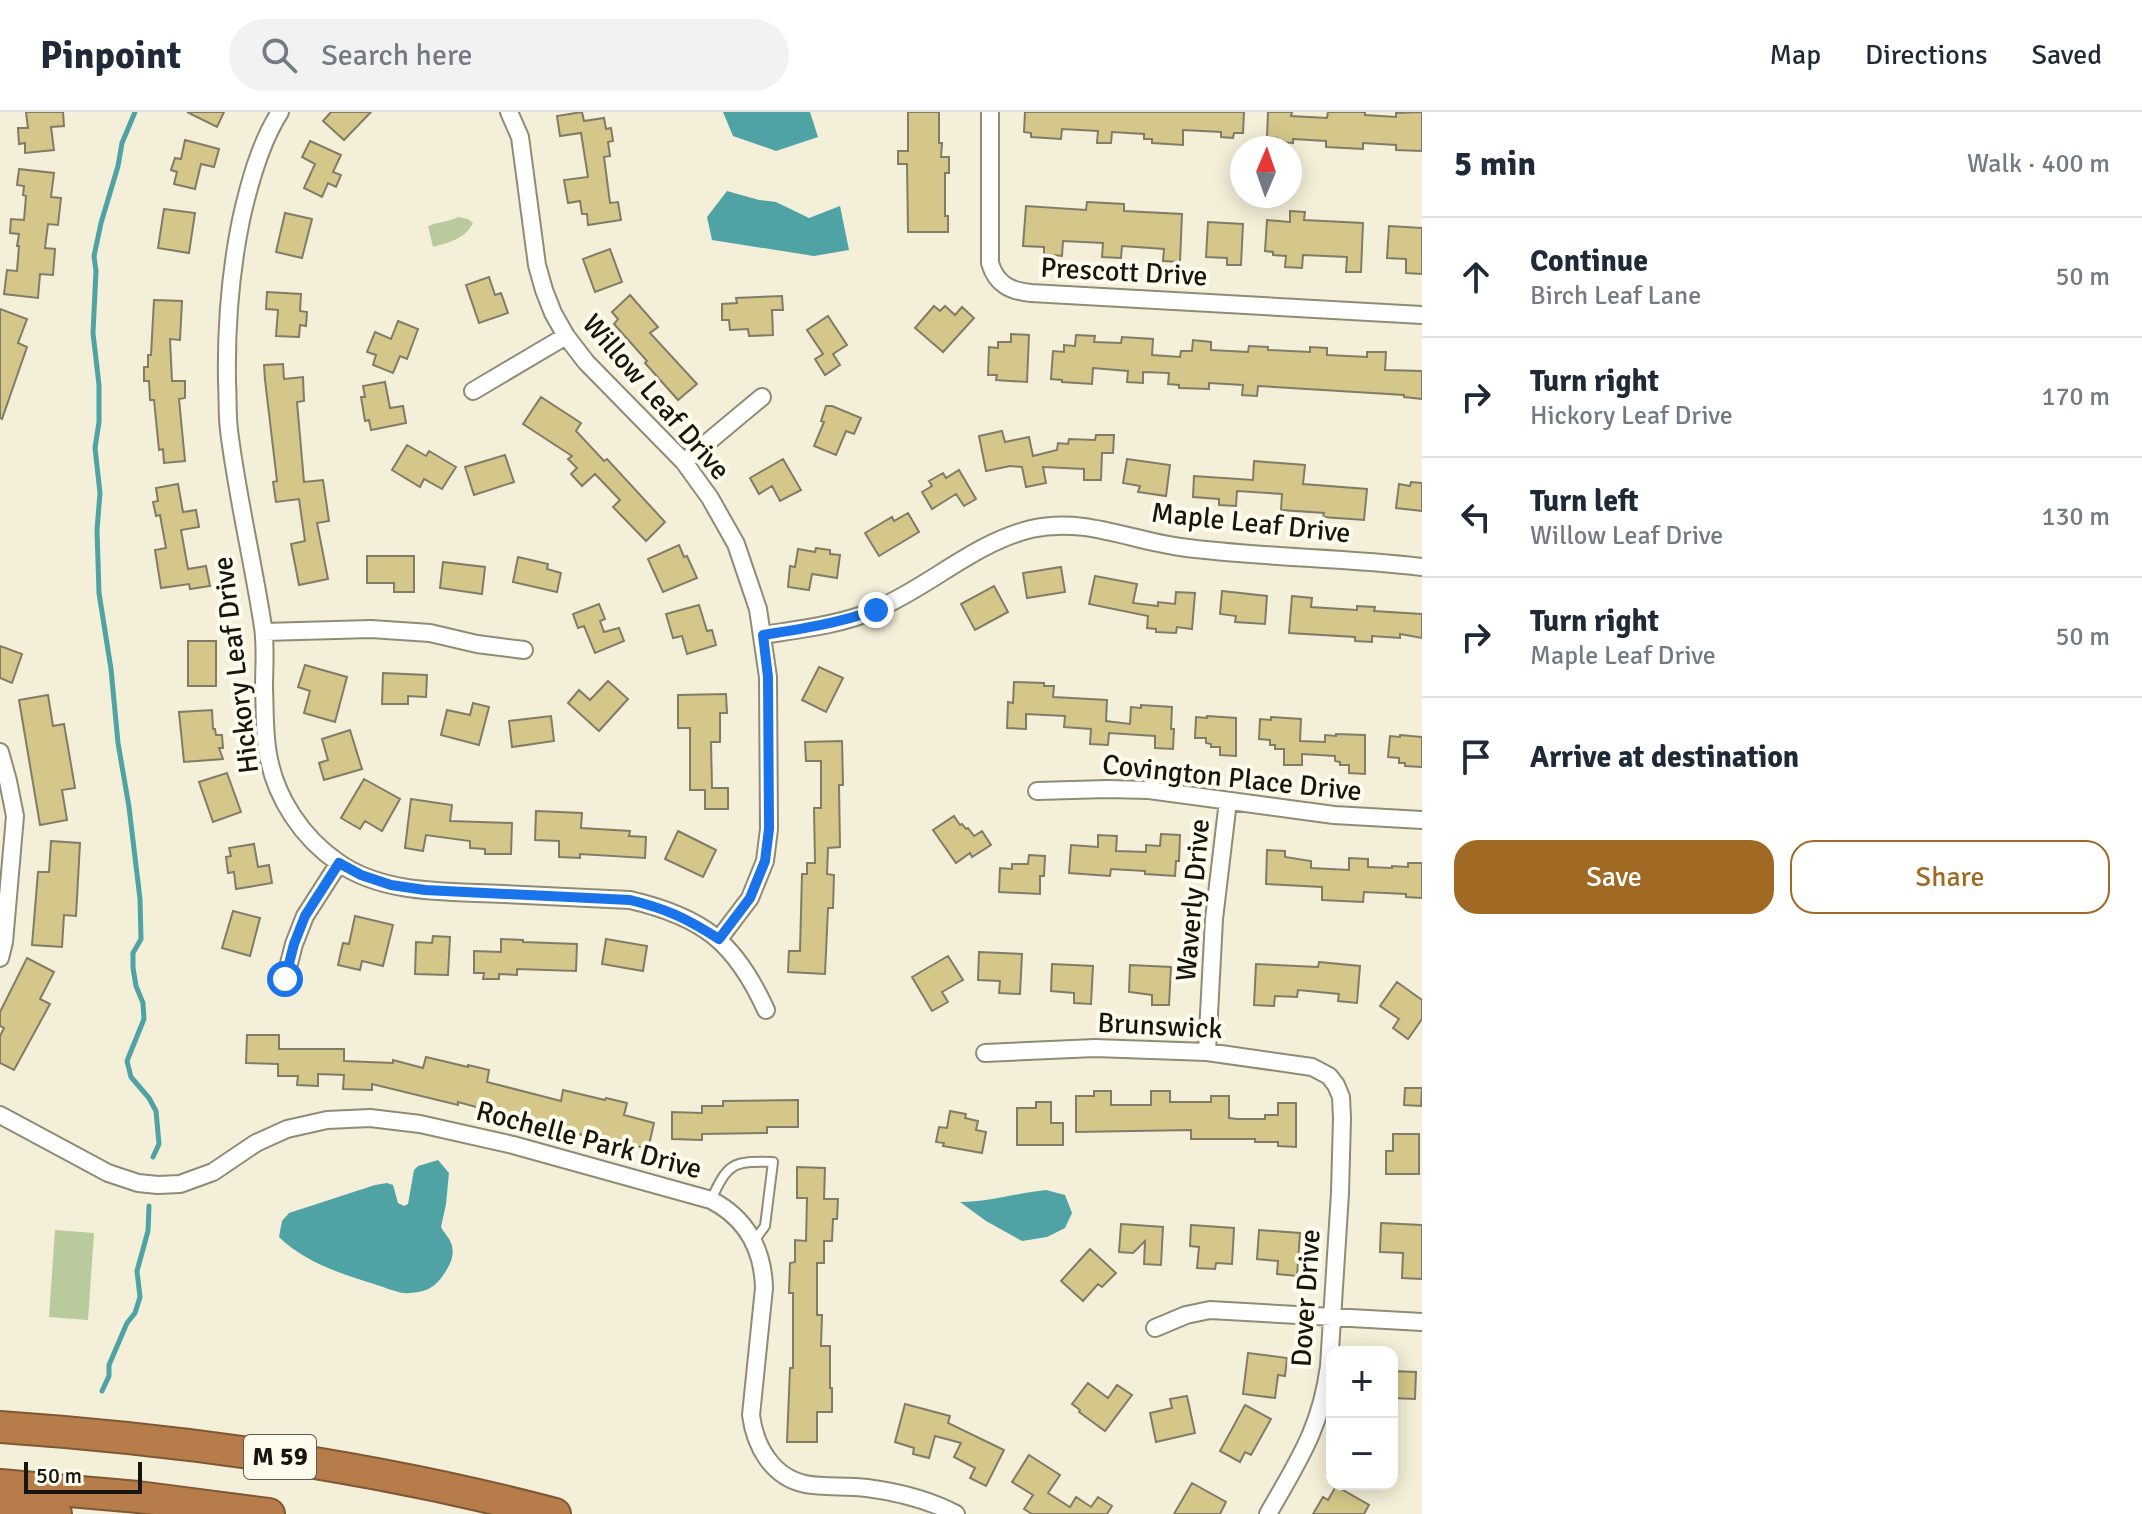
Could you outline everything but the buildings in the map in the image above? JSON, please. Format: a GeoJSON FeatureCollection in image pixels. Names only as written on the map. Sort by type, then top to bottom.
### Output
{"type":"FeatureCollection","features":[{"type":"Feature","properties":{"kind":"highway","name":"M 59"},"geometry":{"type":"LineString","coordinates":[[0,1427],[134,1438],[288,1458],[419,1481],[555,1514]]}},
{"type":"Feature","properties":{"kind":"highway","name":"M 59"},"geometry":{"type":"LineString","coordinates":[[0,1485],[138,1497],[269,1514]]}},
{"type":"Feature","properties":{"kind":"highway"},"geometry":{"type":"LineString","coordinates":[[0,1511],[56,1514]]}},
{"type":"Feature","properties":{"kind":"street","name":"Hickory Leaf Drive"},"geometry":{"type":"LineString","coordinates":[[280,112],[264,145],[246,199],[228,298],[226,332],[228,428],[264,632],[265,729],[268,756],[277,788],[294,819],[318,846],[361,875],[391,885],[425,890],[630,900],[661,907],[690,920],[719,939],[737,957],[766,1010]]}},
{"type":"Feature","properties":{"kind":"street","name":"Willow Leaf Drive"},"geometry":{"type":"LineString","coordinates":[[509,112],[520,137],[537,265],[544,290],[566,336],[586,362],[684,462],[710,498],[736,544],[750,582],[763,635],[768,677],[768,840],[765,861],[750,898],[719,939]]}},
{"type":"Feature","properties":{"kind":"street","name":"Prescott Drive"},"geometry":{"type":"LineString","coordinates":[[990,112],[990,263],[993,274],[1008,289],[1031,293],[1422,315]]}},
{"type":"Feature","properties":{"kind":"street"},"geometry":{"type":"LineString","coordinates":[[473,391],[566,336]]}},
{"type":"Feature","properties":{"kind":"street"},"geometry":{"type":"LineString","coordinates":[[684,462],[762,397]]}},
{"type":"Feature","properties":{"kind":"street","name":"Maple Leaf Drive"},"geometry":{"type":"LineString","coordinates":[[763,635],[826,624],[876,610],[993,543],[1051,525],[1088,526],[1155,543],[1197,549],[1422,567]]}},
{"type":"Feature","properties":{"kind":"street"},"geometry":{"type":"LineString","coordinates":[[264,632],[386,630],[430,633],[477,644],[524,650]]}},
{"type":"Feature","properties":{"kind":"street"},"geometry":{"type":"LineString","coordinates":[[0,752],[15,816],[0,958]]}},
{"type":"Feature","properties":{"kind":"street","name":"Covington Place Drive"},"geometry":{"type":"LineString","coordinates":[[1037,791],[1149,790],[1334,815],[1422,820]]}},
{"type":"Feature","properties":{"kind":"street","name":"Waverly Drive"},"geometry":{"type":"LineString","coordinates":[[1207,1052],[1214,919],[1228,801]]}},
{"type":"Feature","properties":{"kind":"street"},"geometry":{"type":"LineString","coordinates":[[285,979],[305,916],[339,863]]}},
{"type":"Feature","properties":{"kind":"street","name":"Brunswick"},"geometry":{"type":"LineString","coordinates":[[985,1053],[1095,1048],[1207,1052],[1312,1067],[1329,1076]]}},
{"type":"Feature","properties":{"kind":"street","name":"Dover Drive"},"geometry":{"type":"LineString","coordinates":[[1268,1514],[1304,1451],[1325,1394],[1340,1193],[1342,1108],[1341,1097],[1329,1076]]}},
{"type":"Feature","properties":{"kind":"street","name":"Rochelle Park Drive"},"geometry":{"type":"LineString","coordinates":[[0,1115],[108,1173],[148,1184],[180,1184],[196,1179],[213,1172],[256,1143],[287,1129],[327,1120],[370,1118],[420,1124],[513,1145],[711,1200],[734,1215],[754,1241],[764,1271],[751,1415],[753,1431],[766,1458],[789,1479],[801,1483],[885,1491],[922,1500],[956,1514]]}},
{"type":"Feature","properties":{"kind":"street"},"geometry":{"type":"LineString","coordinates":[[1155,1328],[1186,1315],[1210,1310],[1422,1322]]}},
{"type":"Feature","properties":{"kind":"lane"},"geometry":{"type":"LineString","coordinates":[[711,1200],[728,1169],[742,1162],[773,1162],[765,1226],[754,1241]]}},
{"type":"Feature","properties":{"kind":"green space"},"geometry":{"type":"Polygon","coordinates":[[[458,217],[473,223],[456,240],[433,247],[428,226],[458,217]]]}},
{"type":"Feature","properties":{"kind":"green space"},"geometry":{"type":"Polygon","coordinates":[[[55,1230],[94,1233],[88,1320],[49,1317],[55,1230]]]}},
{"type":"Feature","properties":{"kind":"water"},"geometry":{"type":"Polygon","coordinates":[[[723,112],[810,112],[818,137],[776,151],[733,136],[723,112]]]}},
{"type":"Feature","properties":{"kind":"water"},"geometry":{"type":"Polygon","coordinates":[[[727,191],[776,202],[809,218],[840,206],[849,250],[814,256],[712,240],[707,217],[727,191]]]}},
{"type":"Feature","properties":{"kind":"water"},"geometry":{"type":"Polygon","coordinates":[[[438,1160],[449,1173],[441,1227],[453,1252],[445,1273],[428,1289],[402,1293],[353,1277],[313,1261],[279,1237],[282,1221],[289,1213],[375,1185],[393,1185],[398,1203],[404,1206],[408,1204],[414,1170],[438,1160]]]}},
{"type":"Feature","properties":{"kind":"water"},"geometry":{"type":"Polygon","coordinates":[[[1046,1190],[1065,1195],[1072,1213],[1065,1228],[1047,1237],[1022,1241],[960,1202],[982,1201],[1046,1190]]]}},
{"type":"Feature","properties":{"kind":"waterway"},"geometry":{"type":"LineString","coordinates":[[135,112],[122,143],[94,256],[93,333],[99,385],[95,448],[100,493],[97,530],[99,593],[140,899],[141,939],[133,953],[133,968],[144,1019],[127,1061],[131,1077],[156,1111],[159,1144],[153,1157]]}},
{"type":"Feature","properties":{"kind":"waterway"},"geometry":{"type":"LineString","coordinates":[[102,1391],[109,1376],[109,1365],[140,1297],[137,1271],[148,1231],[149,1206]]}},
{"type":"Feature","properties":{"kind":"route"},"geometry":{"type":"LineString","coordinates":[[285,979],[305,916],[339,863],[361,875],[391,885],[425,890],[630,900],[661,907],[690,920],[719,939],[750,898],[765,861],[769,829],[768,677],[763,635],[826,624],[876,610]]}}]}
